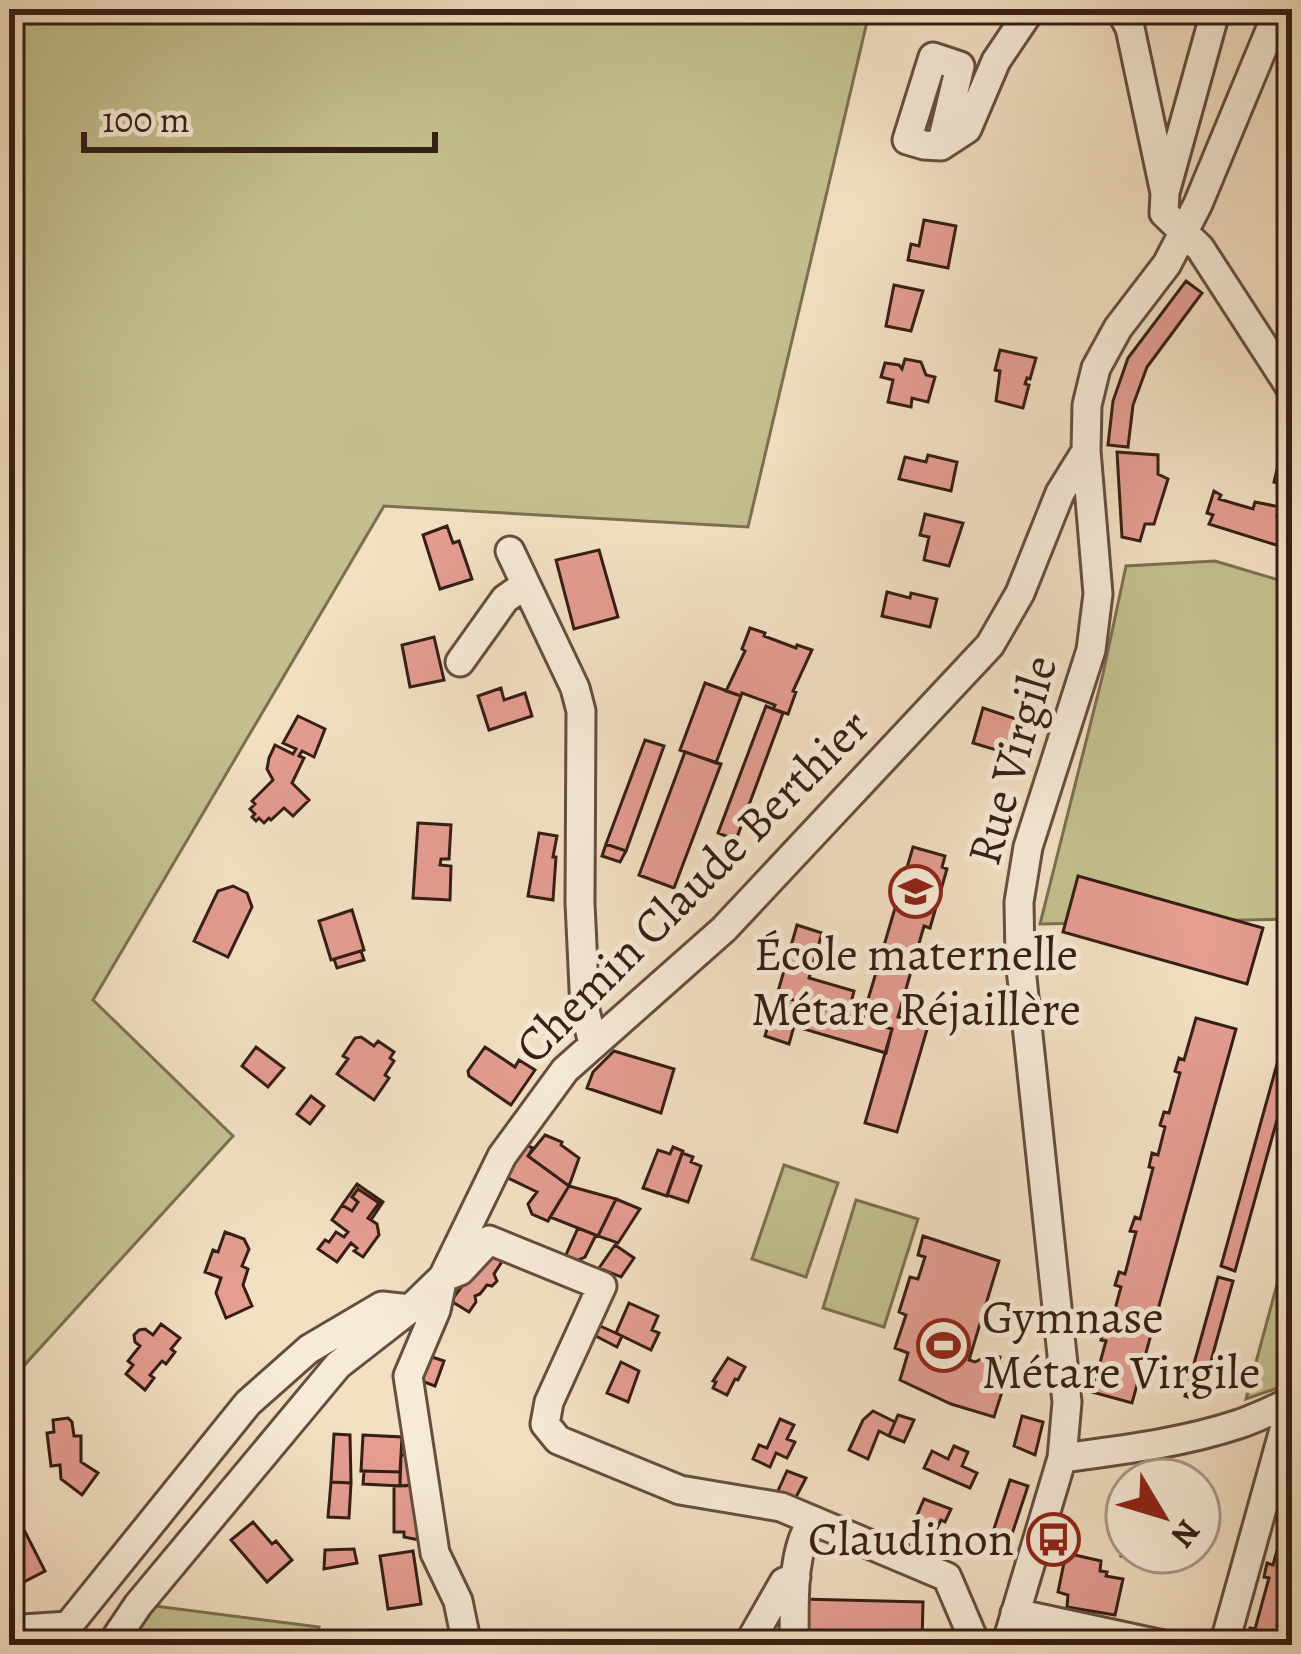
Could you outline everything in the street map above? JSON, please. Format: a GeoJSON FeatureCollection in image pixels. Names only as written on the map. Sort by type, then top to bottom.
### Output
{"type":"FeatureCollection","features":[{"type":"Feature","properties":{"kind":"street"},"geometry":{"type":"LineString","coordinates":[[940,146],[967,129],[996,61],[1030,9]]}},
{"type":"Feature","properties":{"kind":"street"},"geometry":{"type":"LineString","coordinates":[[1216,9],[1165,193],[1164,213],[1200,248],[1292,390]]}},
{"type":"Feature","properties":{"kind":"street","name":"Rue Virgile"},"geometry":{"type":"LineString","coordinates":[[1006,1645],[1061,1458],[1067,1402],[1020,959],[1019,902],[1028,847],[1091,650],[1098,594],[1086,451],[1087,405],[1096,368],[1118,328],[1167,264],[1198,204],[1279,9]]}},
{"type":"Feature","properties":{"kind":"street"},"geometry":{"type":"LineString","coordinates":[[1128,15],[1165,193]]}},
{"type":"Feature","properties":{"kind":"street","name":"Chemin Claude Berthier"},"geometry":{"type":"LineString","coordinates":[[112,1645],[138,1605],[338,1365],[410,1310],[443,1277],[502,1156],[565,1070],[724,929],[990,645],[1020,593],[1060,493],[1086,451]]}},
{"type":"Feature","properties":{"kind":"street"},"geometry":{"type":"LineString","coordinates":[[510,551],[575,688],[581,711],[580,902],[585,1010],[593,1044]]}},
{"type":"Feature","properties":{"kind":"street"},"geometry":{"type":"LineString","coordinates":[[460,662],[505,599],[524,585]]}},
{"type":"Feature","properties":{"kind":"street"},"geometry":{"type":"LineString","coordinates":[[467,1645],[458,1601],[435,1553],[407,1376],[436,1310],[443,1277],[460,1271],[489,1240],[602,1286],[549,1402],[545,1424],[558,1440],[680,1490],[781,1507],[947,1577],[976,1645]]}},
{"type":"Feature","properties":{"kind":"street"},"geometry":{"type":"LineString","coordinates":[[23,1629],[67,1635],[248,1402],[309,1349],[382,1306],[410,1310]]}},
{"type":"Feature","properties":{"kind":"street"},"geometry":{"type":"LineString","coordinates":[[1061,1458],[1205,1433],[1243,1423],[1292,1401]]}},
{"type":"Feature","properties":{"kind":"street"},"geometry":{"type":"LineString","coordinates":[[1224,1645],[1292,1401]]}},
{"type":"Feature","properties":{"kind":"street"},"geometry":{"type":"LineString","coordinates":[[794,1645],[796,1577],[812,1521]]}},
{"type":"Feature","properties":{"kind":"street"},"geometry":{"type":"LineString","coordinates":[[748,1645],[784,1582],[796,1577]]}},
{"type":"Feature","properties":{"kind":"street"},"geometry":{"type":"LineString","coordinates":[[1015,1613],[1080,1635],[1163,1645]]}},
{"type":"Feature","properties":{"kind":"shaded area"},"geometry":{"type":"Polygon","coordinates":[[[9,9],[870,9],[748,527],[384,506],[93,1000],[233,1136],[9,1382],[9,9]]]}},
{"type":"Feature","properties":{"kind":"shaded area"},"geometry":{"type":"Polygon","coordinates":[[[1215,561],[1292,584],[1292,919],[1040,924],[1126,566],[1215,561]]]}},
{"type":"Feature","properties":{"kind":"shaded area"},"geometry":{"type":"Polygon","coordinates":[[[784,1165],[838,1183],[806,1277],[752,1259],[784,1165]]]}},
{"type":"Feature","properties":{"kind":"shaded area"},"geometry":{"type":"Polygon","coordinates":[[[856,1200],[918,1219],[884,1327],[823,1308],[856,1200]]]}},
{"type":"Feature","properties":{"kind":"shaded area"},"geometry":{"type":"Polygon","coordinates":[[[1292,1229],[1292,1383],[1246,1399],[1292,1229]]]}},
{"type":"Feature","properties":{"kind":"shaded area"},"geometry":{"type":"Polygon","coordinates":[[[147,1605],[319,1627],[311,1645],[125,1645],[147,1605]]]}},
{"type":"Feature","properties":{"kind":"building"},"geometry":{"type":"Polygon","coordinates":[[[924,220],[956,226],[948,268],[908,260],[911,244],[919,246],[924,220]]]}},
{"type":"Feature","properties":{"kind":"building"},"geometry":{"type":"Polygon","coordinates":[[[1186,281],[1202,293],[1147,367],[1133,405],[1128,447],[1108,445],[1113,401],[1128,358],[1186,281]]]}},
{"type":"Feature","properties":{"kind":"building"},"geometry":{"type":"Polygon","coordinates":[[[894,285],[923,291],[911,331],[886,326],[894,285]]]}},
{"type":"Feature","properties":{"kind":"building"},"geometry":{"type":"Polygon","coordinates":[[[1000,350],[1036,358],[1025,384],[1029,385],[1023,408],[996,401],[1000,350]]]}},
{"type":"Feature","properties":{"kind":"building"},"geometry":{"type":"Polygon","coordinates":[[[905,359],[921,362],[926,375],[935,377],[928,402],[912,398],[911,407],[888,402],[893,380],[881,377],[885,363],[902,369],[905,359]]]}},
{"type":"Feature","properties":{"kind":"building"},"geometry":{"type":"Polygon","coordinates":[[[1284,442],[1292,444],[1292,468],[1278,465],[1284,442]]]}},
{"type":"Feature","properties":{"kind":"building"},"geometry":{"type":"Polygon","coordinates":[[[1117,452],[1158,455],[1158,474],[1168,479],[1154,524],[1145,524],[1140,541],[1122,537],[1117,452]]]}},
{"type":"Feature","properties":{"kind":"building"},"geometry":{"type":"Polygon","coordinates":[[[928,455],[957,462],[951,491],[899,479],[905,457],[926,462],[928,455]]]}},
{"type":"Feature","properties":{"kind":"building"},"geometry":{"type":"Polygon","coordinates":[[[1278,465],[1292,468],[1292,486],[1274,482],[1278,465]]]}},
{"type":"Feature","properties":{"kind":"building"},"geometry":{"type":"Polygon","coordinates":[[[1214,491],[1221,495],[1219,499],[1253,509],[1255,502],[1280,507],[1277,516],[1292,523],[1292,550],[1209,524],[1213,515],[1207,513],[1214,491]]]}},
{"type":"Feature","properties":{"kind":"building"},"geometry":{"type":"Polygon","coordinates":[[[925,514],[963,523],[949,566],[924,560],[929,537],[920,535],[925,514]]]}},
{"type":"Feature","properties":{"kind":"building"},"geometry":{"type":"Polygon","coordinates":[[[447,526],[453,543],[459,541],[472,579],[440,589],[423,535],[447,526]]]}},
{"type":"Feature","properties":{"kind":"building"},"geometry":{"type":"Polygon","coordinates":[[[599,550],[618,617],[574,629],[556,560],[599,550]]]}},
{"type":"Feature","properties":{"kind":"building"},"geometry":{"type":"Polygon","coordinates":[[[887,592],[937,599],[930,627],[882,616],[887,592]]]}},
{"type":"Feature","properties":{"kind":"building"},"geometry":{"type":"Polygon","coordinates":[[[750,628],[812,650],[788,714],[773,709],[775,705],[726,691],[750,628]]]}},
{"type":"Feature","properties":{"kind":"building"},"geometry":{"type":"Polygon","coordinates":[[[434,637],[444,680],[410,687],[402,645],[434,637]]]}},
{"type":"Feature","properties":{"kind":"building"},"geometry":{"type":"Polygon","coordinates":[[[705,683],[741,696],[716,763],[680,750],[705,683]]]}},
{"type":"Feature","properties":{"kind":"building"},"geometry":{"type":"Polygon","coordinates":[[[501,688],[504,700],[525,693],[532,716],[489,730],[478,696],[501,688]]]}},
{"type":"Feature","properties":{"kind":"building"},"geometry":{"type":"Polygon","coordinates":[[[766,706],[783,713],[736,840],[718,833],[766,706]]]}},
{"type":"Feature","properties":{"kind":"building"},"geometry":{"type":"Polygon","coordinates":[[[983,708],[1016,719],[1006,753],[973,743],[983,708]]]}},
{"type":"Feature","properties":{"kind":"building"},"geometry":{"type":"Polygon","coordinates":[[[298,716],[325,729],[314,757],[302,751],[299,756],[304,758],[292,783],[309,800],[293,816],[284,808],[271,820],[256,821],[252,801],[273,780],[267,769],[269,758],[275,745],[293,754],[296,749],[283,743],[298,716]]]}},
{"type":"Feature","properties":{"kind":"building"},"geometry":{"type":"Polygon","coordinates":[[[645,740],[664,746],[626,851],[606,844],[645,740]]]}},
{"type":"Feature","properties":{"kind":"building"},"geometry":{"type":"Polygon","coordinates":[[[685,752],[721,764],[674,888],[639,875],[685,752]]]}},
{"type":"Feature","properties":{"kind":"building"},"geometry":{"type":"Polygon","coordinates":[[[418,823],[451,825],[449,859],[441,859],[440,865],[451,866],[450,900],[413,898],[418,823]]]}},
{"type":"Feature","properties":{"kind":"building"},"geometry":{"type":"Polygon","coordinates":[[[539,833],[557,836],[553,900],[528,896],[539,833]]]}},
{"type":"Feature","properties":{"kind":"building"},"geometry":{"type":"Polygon","coordinates":[[[606,844],[626,851],[620,862],[602,856],[606,844]]]}},
{"type":"Feature","properties":{"kind":"building"},"geometry":{"type":"Polygon","coordinates":[[[913,847],[945,856],[942,867],[947,869],[930,928],[924,926],[898,1017],[928,1026],[897,1132],[865,1123],[892,1029],[862,1020],[913,847]]]}},
{"type":"Feature","properties":{"kind":"building"},"geometry":{"type":"Polygon","coordinates":[[[1078,876],[1263,928],[1247,984],[1063,932],[1078,876]]]}},
{"type":"Feature","properties":{"kind":"building"},"geometry":{"type":"Polygon","coordinates":[[[233,886],[247,893],[252,907],[228,957],[194,941],[218,891],[233,886]]]}},
{"type":"Feature","properties":{"kind":"building"},"geometry":{"type":"Polygon","coordinates":[[[352,910],[364,950],[331,960],[319,921],[352,910]]]}},
{"type":"Feature","properties":{"kind":"building"},"geometry":{"type":"Polygon","coordinates":[[[797,925],[822,933],[809,978],[854,991],[851,1003],[866,1008],[862,1020],[777,995],[797,925]]]}},
{"type":"Feature","properties":{"kind":"building"},"geometry":{"type":"Polygon","coordinates":[[[361,951],[364,960],[337,968],[334,959],[361,951]]]}},
{"type":"Feature","properties":{"kind":"building"},"geometry":{"type":"Polygon","coordinates":[[[777,995],[892,1029],[886,1053],[794,1026],[789,1044],[765,1036],[777,995]]]}},
{"type":"Feature","properties":{"kind":"building"},"geometry":{"type":"Polygon","coordinates":[[[1196,1018],[1236,1029],[1132,1403],[1092,1392],[1106,1341],[1101,1340],[1104,1326],[1110,1328],[1121,1287],[1115,1285],[1119,1272],[1125,1274],[1136,1232],[1130,1231],[1135,1217],[1140,1219],[1153,1168],[1149,1167],[1152,1153],[1158,1155],[1165,1127],[1160,1125],[1164,1112],[1169,1113],[1180,1073],[1175,1071],[1179,1058],[1184,1060],[1196,1018]]]}},
{"type":"Feature","properties":{"kind":"building"},"geometry":{"type":"Polygon","coordinates":[[[1287,1028],[1292,1030],[1292,1066],[1235,1271],[1221,1266],[1287,1028]]]}},
{"type":"Feature","properties":{"kind":"building"},"geometry":{"type":"Polygon","coordinates":[[[355,1038],[394,1052],[385,1075],[389,1078],[374,1100],[337,1074],[348,1059],[343,1056],[355,1038]]]}},
{"type":"Feature","properties":{"kind":"building"},"geometry":{"type":"Polygon","coordinates":[[[256,1047],[284,1068],[268,1087],[242,1066],[256,1047]]]}},
{"type":"Feature","properties":{"kind":"building"},"geometry":{"type":"Polygon","coordinates":[[[485,1047],[515,1067],[519,1060],[535,1070],[511,1105],[469,1076],[485,1047]]]}},
{"type":"Feature","properties":{"kind":"building"},"geometry":{"type":"Polygon","coordinates":[[[614,1051],[674,1069],[661,1113],[587,1088],[593,1072],[614,1051]]]}},
{"type":"Feature","properties":{"kind":"building"},"geometry":{"type":"Polygon","coordinates":[[[311,1096],[324,1106],[310,1124],[297,1114],[311,1096]]]}},
{"type":"Feature","properties":{"kind":"building"},"geometry":{"type":"Polygon","coordinates":[[[545,1135],[562,1142],[579,1158],[569,1186],[528,1156],[545,1135]]]}},
{"type":"Feature","properties":{"kind":"building"},"geometry":{"type":"Polygon","coordinates":[[[523,1144],[533,1148],[528,1156],[569,1186],[548,1221],[532,1214],[528,1204],[537,1192],[506,1177],[523,1144]]]}},
{"type":"Feature","properties":{"kind":"building"},"geometry":{"type":"Polygon","coordinates":[[[673,1147],[683,1151],[667,1196],[643,1188],[658,1150],[670,1154],[673,1147]]]}},
{"type":"Feature","properties":{"kind":"building"},"geometry":{"type":"Polygon","coordinates":[[[682,1153],[701,1166],[688,1202],[667,1195],[682,1153]]]}},
{"type":"Feature","properties":{"kind":"building"},"geometry":{"type":"Polygon","coordinates":[[[357,1184],[383,1202],[371,1220],[379,1203],[358,1189],[352,1197],[358,1202],[352,1211],[342,1205],[357,1184]]]}},
{"type":"Feature","properties":{"kind":"building"},"geometry":{"type":"Polygon","coordinates":[[[569,1186],[616,1199],[598,1236],[550,1217],[569,1186]]]}},
{"type":"Feature","properties":{"kind":"building"},"geometry":{"type":"Polygon","coordinates":[[[358,1189],[379,1203],[368,1218],[377,1224],[379,1235],[363,1257],[351,1243],[337,1262],[318,1249],[336,1232],[344,1237],[348,1232],[332,1220],[342,1205],[352,1211],[358,1202],[352,1197],[358,1189]]]}},
{"type":"Feature","properties":{"kind":"building"},"geometry":{"type":"Polygon","coordinates":[[[616,1199],[640,1209],[618,1243],[598,1236],[616,1199]]]}},
{"type":"Feature","properties":{"kind":"building"},"geometry":{"type":"Polygon","coordinates":[[[578,1228],[596,1235],[585,1257],[576,1261],[565,1257],[578,1228]]]}},
{"type":"Feature","properties":{"kind":"building"},"geometry":{"type":"Polygon","coordinates":[[[225,1232],[244,1239],[249,1249],[242,1266],[248,1269],[243,1285],[252,1306],[226,1318],[216,1293],[221,1278],[205,1272],[225,1232]]]}},
{"type":"Feature","properties":{"kind":"building"},"geometry":{"type":"Polygon","coordinates":[[[923,1236],[999,1261],[969,1360],[991,1354],[1000,1357],[997,1365],[1008,1373],[994,1417],[951,1404],[900,1380],[908,1353],[895,1348],[906,1315],[899,1312],[910,1277],[918,1279],[925,1257],[918,1255],[923,1236]]]}},
{"type":"Feature","properties":{"kind":"building"},"geometry":{"type":"Polygon","coordinates":[[[615,1245],[634,1258],[621,1277],[599,1268],[615,1245]]]}},
{"type":"Feature","properties":{"kind":"building"},"geometry":{"type":"Polygon","coordinates":[[[490,1248],[505,1257],[494,1274],[497,1281],[475,1296],[469,1312],[451,1301],[490,1248]]]}},
{"type":"Feature","properties":{"kind":"building"},"geometry":{"type":"Polygon","coordinates":[[[1218,1277],[1233,1281],[1200,1401],[1185,1396],[1218,1277]]]}},
{"type":"Feature","properties":{"kind":"building"},"geometry":{"type":"Polygon","coordinates":[[[629,1303],[658,1316],[652,1330],[659,1333],[651,1350],[616,1333],[629,1303]]]}},
{"type":"Feature","properties":{"kind":"building"},"geometry":{"type":"Polygon","coordinates":[[[161,1324],[180,1338],[166,1364],[162,1361],[150,1375],[154,1378],[145,1390],[126,1374],[133,1365],[128,1361],[140,1346],[134,1335],[145,1329],[153,1335],[161,1324]]]}},
{"type":"Feature","properties":{"kind":"building"},"geometry":{"type":"Polygon","coordinates":[[[598,1325],[622,1336],[617,1347],[594,1335],[598,1325]]]}},
{"type":"Feature","properties":{"kind":"building"},"geometry":{"type":"Polygon","coordinates":[[[426,1355],[444,1361],[435,1386],[416,1379],[426,1355]]]}},
{"type":"Feature","properties":{"kind":"building"},"geometry":{"type":"Polygon","coordinates":[[[728,1358],[745,1367],[727,1395],[713,1388],[713,1381],[728,1358]]]}},
{"type":"Feature","properties":{"kind":"building"},"geometry":{"type":"Polygon","coordinates":[[[621,1362],[639,1371],[628,1402],[607,1393],[621,1362]]]}},
{"type":"Feature","properties":{"kind":"building"},"geometry":{"type":"Polygon","coordinates":[[[873,1411],[895,1422],[889,1436],[879,1431],[868,1459],[849,1450],[863,1420],[873,1411]]]}},
{"type":"Feature","properties":{"kind":"building"},"geometry":{"type":"Polygon","coordinates":[[[898,1415],[914,1420],[904,1442],[889,1436],[898,1415]]]}},
{"type":"Feature","properties":{"kind":"building"},"geometry":{"type":"Polygon","coordinates":[[[1022,1416],[1043,1422],[1035,1455],[1014,1446],[1022,1416]]]}},
{"type":"Feature","properties":{"kind":"building"},"geometry":{"type":"Polygon","coordinates":[[[68,1418],[74,1436],[81,1436],[81,1462],[98,1473],[82,1495],[61,1479],[60,1465],[51,1466],[47,1433],[54,1432],[53,1420],[68,1418]]]}},
{"type":"Feature","properties":{"kind":"building"},"geometry":{"type":"Polygon","coordinates":[[[780,1419],[794,1425],[787,1439],[795,1442],[787,1458],[776,1453],[770,1467],[753,1459],[759,1445],[767,1448],[780,1419]]]}},
{"type":"Feature","properties":{"kind":"building"},"geometry":{"type":"Polygon","coordinates":[[[334,1434],[350,1435],[351,1483],[331,1482],[334,1434]]]}},
{"type":"Feature","properties":{"kind":"building"},"geometry":{"type":"Polygon","coordinates":[[[363,1435],[402,1437],[400,1472],[361,1471],[363,1435]]]}},
{"type":"Feature","properties":{"kind":"building"},"geometry":{"type":"Polygon","coordinates":[[[954,1446],[968,1452],[962,1466],[977,1473],[970,1488],[924,1468],[932,1451],[948,1459],[954,1446]]]}},
{"type":"Feature","properties":{"kind":"building"},"geometry":{"type":"Polygon","coordinates":[[[401,1455],[415,1455],[418,1485],[400,1486],[401,1455]]]}},
{"type":"Feature","properties":{"kind":"building"},"geometry":{"type":"Polygon","coordinates":[[[364,1471],[400,1472],[400,1486],[363,1484],[364,1471]]]}},
{"type":"Feature","properties":{"kind":"building"},"geometry":{"type":"Polygon","coordinates":[[[787,1471],[806,1478],[796,1497],[777,1493],[787,1471]]]}},
{"type":"Feature","properties":{"kind":"building"},"geometry":{"type":"Polygon","coordinates":[[[1010,1480],[1028,1486],[1006,1552],[988,1547],[1010,1480]]]}},
{"type":"Feature","properties":{"kind":"building"},"geometry":{"type":"Polygon","coordinates":[[[331,1482],[351,1483],[349,1518],[328,1517],[331,1482]]]}},
{"type":"Feature","properties":{"kind":"building"},"geometry":{"type":"Polygon","coordinates":[[[418,1485],[419,1540],[394,1532],[394,1486],[418,1485]]]}},
{"type":"Feature","properties":{"kind":"building"},"geometry":{"type":"Polygon","coordinates":[[[1292,1496],[1292,1645],[1251,1645],[1246,1641],[1250,1628],[1255,1629],[1269,1578],[1264,1577],[1267,1563],[1273,1565],[1287,1514],[1282,1513],[1292,1496]]]}},
{"type":"Feature","properties":{"kind":"building"},"geometry":{"type":"Polygon","coordinates":[[[924,1499],[951,1509],[933,1536],[912,1527],[924,1499]]]}},
{"type":"Feature","properties":{"kind":"building"},"geometry":{"type":"Polygon","coordinates":[[[19,1520],[45,1571],[16,1586],[9,1571],[9,1525],[19,1520]]]}},
{"type":"Feature","properties":{"kind":"building"},"geometry":{"type":"Polygon","coordinates":[[[253,1522],[292,1560],[267,1582],[231,1540],[253,1522]]]}},
{"type":"Feature","properties":{"kind":"building"},"geometry":{"type":"Polygon","coordinates":[[[354,1549],[357,1563],[324,1569],[325,1550],[354,1549]]]}},
{"type":"Feature","properties":{"kind":"building"},"geometry":{"type":"Polygon","coordinates":[[[413,1551],[421,1604],[388,1609],[380,1556],[413,1551]]]}},
{"type":"Feature","properties":{"kind":"building"},"geometry":{"type":"Polygon","coordinates":[[[1066,1553],[1101,1561],[1103,1576],[1123,1579],[1115,1615],[1067,1607],[1068,1595],[1058,1592],[1066,1553]]]}},
{"type":"Feature","properties":{"kind":"building"},"geometry":{"type":"Polygon","coordinates":[[[800,1599],[923,1602],[922,1645],[798,1645],[800,1599]]]}},
{"type":"Feature","properties":{"kind":"place","name":"École maternelle Métare Réjaillère"},"geometry":{"type":"Point","coordinates":[916,891]}},
{"type":"Feature","properties":{"kind":"place","name":"Gymnase Métare Virgile"},"geometry":{"type":"Point","coordinates":[943,1345]}},
{"type":"Feature","properties":{"kind":"place","name":"Claudinon"},"geometry":{"type":"Point","coordinates":[1053,1539]}}]}
